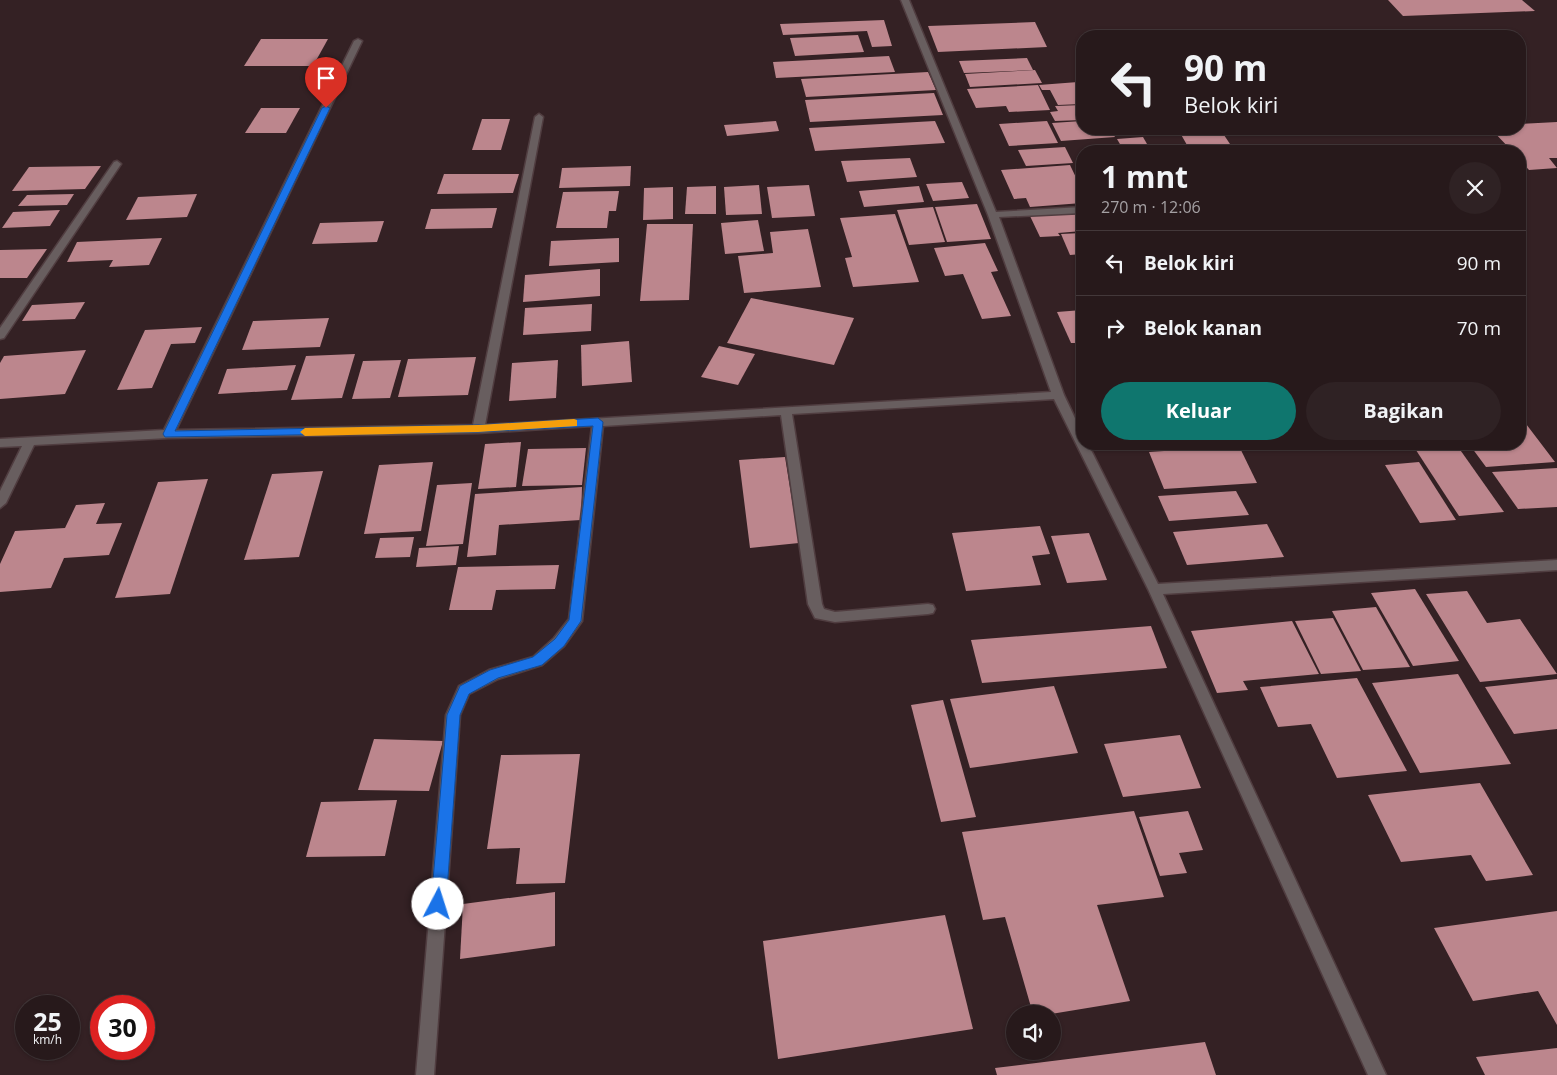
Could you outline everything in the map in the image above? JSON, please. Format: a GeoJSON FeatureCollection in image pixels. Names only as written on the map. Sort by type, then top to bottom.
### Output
{"type":"FeatureCollection","features":[{"type":"Feature","properties":{"kind":"street"},"geometry":{"type":"LineString","coordinates":[[905,0],[993,215],[1058,395],[1076,431]]}},
{"type":"Feature","properties":{"kind":"street"},"geometry":{"type":"LineString","coordinates":[[168,434],[358,41]]}},
{"type":"Feature","properties":{"kind":"street"},"geometry":{"type":"LineString","coordinates":[[478,429],[539,117]]}},
{"type":"Feature","properties":{"kind":"street"},"geometry":{"type":"LineString","coordinates":[[0,336],[117,164]]}},
{"type":"Feature","properties":{"kind":"street"},"geometry":{"type":"LineString","coordinates":[[993,215],[1076,210]]}},
{"type":"Feature","properties":{"kind":"street"},"geometry":{"type":"LineString","coordinates":[[0,443],[168,434],[478,429],[1058,395]]}},
{"type":"Feature","properties":{"kind":"street"},"geometry":{"type":"LineString","coordinates":[[786,411],[815,604],[820,614],[835,617],[928,609]]}},
{"type":"Feature","properties":{"kind":"street"},"geometry":{"type":"LineString","coordinates":[[425,1075],[453,715],[464,690],[494,674],[537,661],[560,642],[575,621],[598,422]]}},
{"type":"Feature","properties":{"kind":"street"},"geometry":{"type":"LineString","coordinates":[[0,503],[30,442]]}},
{"type":"Feature","properties":{"kind":"street"},"geometry":{"type":"LineString","coordinates":[[1085,450],[1154,589],[1377,1075]]}},
{"type":"Feature","properties":{"kind":"street"},"geometry":{"type":"LineString","coordinates":[[1154,589],[1557,566]]}},
{"type":"Feature","properties":{"kind":"building"},"geometry":{"type":"Polygon","coordinates":[[[1388,0],[1522,0],[1535,11],[1403,16],[1388,0]]]}},
{"type":"Feature","properties":{"kind":"building"},"geometry":{"type":"Polygon","coordinates":[[[884,20],[892,46],[872,47],[867,31],[783,35],[780,24],[884,20]]]}},
{"type":"Feature","properties":{"kind":"building"},"geometry":{"type":"Polygon","coordinates":[[[1035,22],[1047,47],[938,52],[928,26],[1035,22]]]}},
{"type":"Feature","properties":{"kind":"building"},"geometry":{"type":"Polygon","coordinates":[[[858,35],[864,52],[795,56],[790,38],[858,35]]]}},
{"type":"Feature","properties":{"kind":"building"},"geometry":{"type":"Polygon","coordinates":[[[261,39],[328,39],[313,66],[244,66],[261,39]]]}},
{"type":"Feature","properties":{"kind":"building"},"geometry":{"type":"Polygon","coordinates":[[[889,56],[895,72],[776,78],[773,62],[889,56]]]}},
{"type":"Feature","properties":{"kind":"building"},"geometry":{"type":"Polygon","coordinates":[[[1027,58],[1033,70],[964,73],[959,61],[1027,58]]]}},
{"type":"Feature","properties":{"kind":"building"},"geometry":{"type":"Polygon","coordinates":[[[1035,70],[1042,83],[970,87],[965,74],[1035,70]]]}},
{"type":"Feature","properties":{"kind":"building"},"geometry":{"type":"Polygon","coordinates":[[[928,72],[936,90],[806,97],[801,79],[928,72]]]}},
{"type":"Feature","properties":{"kind":"building"},"geometry":{"type":"Polygon","coordinates":[[[1076,82],[1076,104],[1058,105],[1050,90],[1042,90],[1039,85],[1076,82]]]}},
{"type":"Feature","properties":{"kind":"building"},"geometry":{"type":"Polygon","coordinates":[[[1038,85],[1050,110],[1009,112],[1006,106],[976,108],[967,89],[1038,85]]]}},
{"type":"Feature","properties":{"kind":"building"},"geometry":{"type":"Polygon","coordinates":[[[934,93],[943,115],[810,122],[805,100],[934,93]]]}},
{"type":"Feature","properties":{"kind":"building"},"geometry":{"type":"Polygon","coordinates":[[[1076,105],[1076,120],[1055,121],[1050,112],[1058,111],[1055,106],[1076,105]]]}},
{"type":"Feature","properties":{"kind":"building"},"geometry":{"type":"Polygon","coordinates":[[[261,108],[300,108],[286,133],[245,133],[261,108]]]}},
{"type":"Feature","properties":{"kind":"building"},"geometry":{"type":"Polygon","coordinates":[[[482,119],[510,119],[501,150],[472,150],[482,119]]]}},
{"type":"Feature","properties":{"kind":"building"},"geometry":{"type":"Polygon","coordinates":[[[776,121],[779,131],[727,136],[724,125],[776,121]]]}},
{"type":"Feature","properties":{"kind":"building"},"geometry":{"type":"Polygon","coordinates":[[[935,121],[945,143],[815,151],[809,128],[935,121]]]}},
{"type":"Feature","properties":{"kind":"building"},"geometry":{"type":"Polygon","coordinates":[[[1047,121],[1058,143],[1009,146],[999,124],[1047,121]]]}},
{"type":"Feature","properties":{"kind":"building"},"geometry":{"type":"Polygon","coordinates":[[[1076,121],[1076,135],[1114,135],[1115,137],[1061,141],[1052,123],[1076,121]]]}},
{"type":"Feature","properties":{"kind":"building"},"geometry":{"type":"Polygon","coordinates":[[[1557,122],[1557,158],[1549,158],[1557,168],[1529,170],[1526,167],[1526,145],[1506,145],[1497,135],[1526,135],[1526,124],[1557,122]]]}},
{"type":"Feature","properties":{"kind":"building"},"geometry":{"type":"Polygon","coordinates":[[[1181,135],[1224,135],[1231,145],[1209,144],[1187,145],[1181,135]]]}},
{"type":"Feature","properties":{"kind":"building"},"geometry":{"type":"Polygon","coordinates":[[[1143,137],[1148,145],[1120,145],[1117,139],[1143,137]]]}},
{"type":"Feature","properties":{"kind":"building"},"geometry":{"type":"Polygon","coordinates":[[[1065,147],[1073,163],[1026,166],[1018,150],[1065,147]]]}},
{"type":"Feature","properties":{"kind":"building"},"geometry":{"type":"Polygon","coordinates":[[[910,158],[917,177],[847,182],[841,161],[910,158]]]}},
{"type":"Feature","properties":{"kind":"building"},"geometry":{"type":"Polygon","coordinates":[[[1070,165],[1076,178],[1076,203],[1030,207],[1026,198],[1014,199],[1001,170],[1070,165]]]}},
{"type":"Feature","properties":{"kind":"building"},"geometry":{"type":"Polygon","coordinates":[[[101,166],[85,189],[12,191],[29,167],[101,166]]]}},
{"type":"Feature","properties":{"kind":"building"},"geometry":{"type":"Polygon","coordinates":[[[631,166],[630,186],[559,188],[562,168],[631,166]]]}},
{"type":"Feature","properties":{"kind":"building"},"geometry":{"type":"Polygon","coordinates":[[[444,174],[519,174],[513,193],[437,194],[444,174]]]}},
{"type":"Feature","properties":{"kind":"building"},"geometry":{"type":"Polygon","coordinates":[[[962,182],[969,198],[933,201],[926,184],[962,182]]]}},
{"type":"Feature","properties":{"kind":"building"},"geometry":{"type":"Polygon","coordinates":[[[759,185],[762,214],[726,215],[724,187],[759,185]]]}},
{"type":"Feature","properties":{"kind":"building"},"geometry":{"type":"Polygon","coordinates":[[[809,185],[815,216],[772,218],[767,187],[809,185]]]}},
{"type":"Feature","properties":{"kind":"building"},"geometry":{"type":"Polygon","coordinates":[[[716,186],[716,214],[685,214],[687,187],[716,186]]]}},
{"type":"Feature","properties":{"kind":"building"},"geometry":{"type":"Polygon","coordinates":[[[919,186],[924,202],[864,207],[859,191],[919,186]]]}},
{"type":"Feature","properties":{"kind":"building"},"geometry":{"type":"Polygon","coordinates":[[[673,187],[673,219],[643,220],[644,188],[673,187]]]}},
{"type":"Feature","properties":{"kind":"building"},"geometry":{"type":"Polygon","coordinates":[[[619,191],[616,211],[609,211],[607,228],[556,228],[563,192],[619,191]]]}},
{"type":"Feature","properties":{"kind":"building"},"geometry":{"type":"Polygon","coordinates":[[[74,194],[67,205],[18,206],[27,195],[74,194]]]}},
{"type":"Feature","properties":{"kind":"building"},"geometry":{"type":"Polygon","coordinates":[[[197,194],[187,217],[126,220],[138,197],[197,194]]]}},
{"type":"Feature","properties":{"kind":"building"},"geometry":{"type":"Polygon","coordinates":[[[977,204],[991,239],[947,242],[935,207],[977,204]]]}},
{"type":"Feature","properties":{"kind":"building"},"geometry":{"type":"Polygon","coordinates":[[[933,207],[945,242],[909,245],[897,210],[933,207]]]}},
{"type":"Feature","properties":{"kind":"building"},"geometry":{"type":"Polygon","coordinates":[[[497,208],[492,228],[425,229],[431,209],[497,208]]]}},
{"type":"Feature","properties":{"kind":"building"},"geometry":{"type":"Polygon","coordinates":[[[60,210],[50,226],[2,228],[13,212],[60,210]]]}},
{"type":"Feature","properties":{"kind":"building"},"geometry":{"type":"Polygon","coordinates":[[[1076,212],[1076,232],[1058,233],[1060,236],[1040,237],[1030,216],[1076,212]]]}},
{"type":"Feature","properties":{"kind":"building"},"geometry":{"type":"Polygon","coordinates":[[[895,214],[919,282],[853,287],[845,258],[852,257],[840,218],[895,214]]]}},
{"type":"Feature","properties":{"kind":"building"},"geometry":{"type":"Polygon","coordinates":[[[758,220],[764,251],[725,254],[721,223],[758,220]]]}},
{"type":"Feature","properties":{"kind":"building"},"geometry":{"type":"Polygon","coordinates":[[[384,221],[377,242],[312,244],[320,223],[384,221]]]}},
{"type":"Feature","properties":{"kind":"building"},"geometry":{"type":"Polygon","coordinates":[[[647,224],[693,224],[689,300],[640,301],[647,224]]]}},
{"type":"Feature","properties":{"kind":"building"},"geometry":{"type":"Polygon","coordinates":[[[808,229],[821,287],[744,293],[738,256],[773,253],[770,232],[808,229]]]}},
{"type":"Feature","properties":{"kind":"building"},"geometry":{"type":"Polygon","coordinates":[[[1076,233],[1076,254],[1070,255],[1061,234],[1076,233]]]}},
{"type":"Feature","properties":{"kind":"building"},"geometry":{"type":"Polygon","coordinates":[[[162,238],[149,265],[109,267],[113,260],[67,262],[77,242],[162,238]]]}},
{"type":"Feature","properties":{"kind":"building"},"geometry":{"type":"Polygon","coordinates":[[[619,238],[619,262],[549,266],[551,241],[619,238]]]}},
{"type":"Feature","properties":{"kind":"building"},"geometry":{"type":"Polygon","coordinates":[[[985,243],[998,271],[991,272],[1011,316],[982,319],[963,274],[945,276],[934,248],[985,243]]]}},
{"type":"Feature","properties":{"kind":"building"},"geometry":{"type":"Polygon","coordinates":[[[47,249],[27,278],[0,278],[0,250],[47,249]]]}},
{"type":"Feature","properties":{"kind":"building"},"geometry":{"type":"Polygon","coordinates":[[[600,269],[600,296],[523,302],[525,275],[600,269]]]}},
{"type":"Feature","properties":{"kind":"building"},"geometry":{"type":"Polygon","coordinates":[[[751,298],[854,318],[834,365],[727,343],[751,298]]]}},
{"type":"Feature","properties":{"kind":"building"},"geometry":{"type":"Polygon","coordinates":[[[85,302],[75,319],[22,321],[32,305],[85,302]]]}},
{"type":"Feature","properties":{"kind":"building"},"geometry":{"type":"Polygon","coordinates":[[[592,304],[591,331],[523,335],[525,308],[592,304]]]}},
{"type":"Feature","properties":{"kind":"building"},"geometry":{"type":"Polygon","coordinates":[[[1076,310],[1076,343],[1071,343],[1057,312],[1076,310]]]}},
{"type":"Feature","properties":{"kind":"building"},"geometry":{"type":"Polygon","coordinates":[[[329,318],[320,347],[242,350],[253,321],[329,318]]]}},
{"type":"Feature","properties":{"kind":"building"},"geometry":{"type":"Polygon","coordinates":[[[202,327],[195,343],[171,344],[152,388],[117,390],[145,330],[202,327]]]}},
{"type":"Feature","properties":{"kind":"building"},"geometry":{"type":"Polygon","coordinates":[[[629,341],[632,382],[582,386],[581,345],[629,341]]]}},
{"type":"Feature","properties":{"kind":"building"},"geometry":{"type":"Polygon","coordinates":[[[719,346],[755,354],[738,385],[701,377],[719,346]]]}},
{"type":"Feature","properties":{"kind":"building"},"geometry":{"type":"Polygon","coordinates":[[[86,350],[65,394],[0,399],[0,363],[4,356],[86,350]]]}},
{"type":"Feature","properties":{"kind":"building"},"geometry":{"type":"Polygon","coordinates":[[[355,354],[342,398],[291,400],[306,356],[355,354]]]}},
{"type":"Feature","properties":{"kind":"building"},"geometry":{"type":"Polygon","coordinates":[[[476,357],[468,395],[398,397],[408,359],[476,357]]]}},
{"type":"Feature","properties":{"kind":"building"},"geometry":{"type":"Polygon","coordinates":[[[401,360],[390,398],[352,399],[363,361],[401,360]]]}},
{"type":"Feature","properties":{"kind":"building"},"geometry":{"type":"Polygon","coordinates":[[[558,360],[556,398],[509,401],[512,363],[558,360]]]}},
{"type":"Feature","properties":{"kind":"building"},"geometry":{"type":"Polygon","coordinates":[[[296,365],[287,390],[218,394],[227,369],[296,365]]]}},
{"type":"Feature","properties":{"kind":"building"},"geometry":{"type":"Polygon","coordinates":[[[1526,424],[1555,462],[1486,467],[1473,450],[1526,450],[1526,424]]]}},
{"type":"Feature","properties":{"kind":"building"},"geometry":{"type":"Polygon","coordinates":[[[521,442],[516,487],[478,489],[485,444],[521,442]]]}},
{"type":"Feature","properties":{"kind":"building"},"geometry":{"type":"Polygon","coordinates":[[[586,448],[582,485],[522,486],[528,449],[586,448]]]}},
{"type":"Feature","properties":{"kind":"building"},"geometry":{"type":"Polygon","coordinates":[[[1241,450],[1257,483],[1164,489],[1149,452],[1241,450]]]}},
{"type":"Feature","properties":{"kind":"building"},"geometry":{"type":"Polygon","coordinates":[[[1416,450],[1460,450],[1504,512],[1459,516],[1416,450]]]}},
{"type":"Feature","properties":{"kind":"building"},"geometry":{"type":"Polygon","coordinates":[[[785,457],[799,543],[750,548],[739,460],[785,457]]]}},
{"type":"Feature","properties":{"kind":"building"},"geometry":{"type":"Polygon","coordinates":[[[433,462],[421,531],[364,534],[379,465],[433,462]]]}},
{"type":"Feature","properties":{"kind":"building"},"geometry":{"type":"Polygon","coordinates":[[[1419,462],[1456,520],[1420,523],[1385,465],[1419,462]]]}},
{"type":"Feature","properties":{"kind":"building"},"geometry":{"type":"Polygon","coordinates":[[[1557,468],[1557,507],[1518,509],[1492,472],[1557,468]]]}},
{"type":"Feature","properties":{"kind":"building"},"geometry":{"type":"Polygon","coordinates":[[[323,471],[299,557],[244,560],[272,474],[323,471]]]}},
{"type":"Feature","properties":{"kind":"building"},"geometry":{"type":"Polygon","coordinates":[[[208,479],[170,594],[115,598],[158,482],[208,479]]]}},
{"type":"Feature","properties":{"kind":"building"},"geometry":{"type":"Polygon","coordinates":[[[472,483],[463,544],[426,546],[437,485],[472,483]]]}},
{"type":"Feature","properties":{"kind":"building"},"geometry":{"type":"Polygon","coordinates":[[[582,487],[581,520],[499,525],[496,555],[467,557],[475,494],[582,487]]]}},
{"type":"Feature","properties":{"kind":"building"},"geometry":{"type":"Polygon","coordinates":[[[1236,491],[1249,515],[1169,521],[1158,496],[1236,491]]]}},
{"type":"Feature","properties":{"kind":"building"},"geometry":{"type":"Polygon","coordinates":[[[105,503],[96,524],[122,523],[109,555],[64,558],[51,588],[0,592],[0,564],[15,531],[65,528],[76,505],[105,503]]]}},
{"type":"Feature","properties":{"kind":"building"},"geometry":{"type":"Polygon","coordinates":[[[1267,524],[1284,557],[1187,565],[1173,532],[1267,524]]]}},
{"type":"Feature","properties":{"kind":"building"},"geometry":{"type":"Polygon","coordinates":[[[1040,526],[1050,554],[1032,556],[1041,585],[966,591],[952,533],[1040,526]]]}},
{"type":"Feature","properties":{"kind":"building"},"geometry":{"type":"Polygon","coordinates":[[[1089,533],[1107,580],[1067,583],[1051,536],[1089,533]]]}},
{"type":"Feature","properties":{"kind":"building"},"geometry":{"type":"Polygon","coordinates":[[[414,537],[410,557],[375,558],[380,538],[414,537]]]}},
{"type":"Feature","properties":{"kind":"building"},"geometry":{"type":"Polygon","coordinates":[[[459,546],[456,565],[416,567],[419,548],[459,546]]]}},
{"type":"Feature","properties":{"kind":"building"},"geometry":{"type":"Polygon","coordinates":[[[559,565],[555,589],[496,590],[492,610],[449,610],[458,567],[559,565]]]}},
{"type":"Feature","properties":{"kind":"building"},"geometry":{"type":"Polygon","coordinates":[[[1415,589],[1459,661],[1413,666],[1371,593],[1415,589]]]}},
{"type":"Feature","properties":{"kind":"building"},"geometry":{"type":"Polygon","coordinates":[[[1467,591],[1487,623],[1520,619],[1557,674],[1480,682],[1426,594],[1467,591]]]}},
{"type":"Feature","properties":{"kind":"building"},"geometry":{"type":"Polygon","coordinates":[[[1376,607],[1410,667],[1363,670],[1332,611],[1376,607]]]}},
{"type":"Feature","properties":{"kind":"building"},"geometry":{"type":"Polygon","coordinates":[[[1333,618],[1361,671],[1321,674],[1295,621],[1333,618]]]}},
{"type":"Feature","properties":{"kind":"building"},"geometry":{"type":"Polygon","coordinates":[[[1292,621],[1319,674],[1243,681],[1248,690],[1217,693],[1191,631],[1292,621]]]}},
{"type":"Feature","properties":{"kind":"building"},"geometry":{"type":"Polygon","coordinates":[[[1151,626],[1167,668],[982,683],[971,640],[1151,626]]]}},
{"type":"Feature","properties":{"kind":"building"},"geometry":{"type":"Polygon","coordinates":[[[1458,674],[1511,764],[1420,773],[1372,683],[1458,674]]]}},
{"type":"Feature","properties":{"kind":"building"},"geometry":{"type":"Polygon","coordinates":[[[1357,678],[1407,771],[1337,778],[1311,724],[1278,727],[1260,687],[1357,678]]]}},
{"type":"Feature","properties":{"kind":"building"},"geometry":{"type":"Polygon","coordinates":[[[1557,679],[1557,729],[1514,734],[1485,687],[1557,679]]]}},
{"type":"Feature","properties":{"kind":"building"},"geometry":{"type":"Polygon","coordinates":[[[1054,686],[1078,753],[970,768],[950,699],[1054,686]]]}},
{"type":"Feature","properties":{"kind":"building"},"geometry":{"type":"Polygon","coordinates":[[[943,700],[976,817],[941,822],[911,705],[943,700]]]}},
{"type":"Feature","properties":{"kind":"building"},"geometry":{"type":"Polygon","coordinates":[[[1180,735],[1201,788],[1123,797],[1104,744],[1180,735]]]}},
{"type":"Feature","properties":{"kind":"building"},"geometry":{"type":"Polygon","coordinates":[[[374,739],[443,741],[429,791],[358,790],[374,739]]]}},
{"type":"Feature","properties":{"kind":"building"},"geometry":{"type":"Polygon","coordinates":[[[580,754],[565,883],[516,884],[520,848],[487,849],[501,755],[580,754]]]}},
{"type":"Feature","properties":{"kind":"building"},"geometry":{"type":"Polygon","coordinates":[[[1480,783],[1533,875],[1486,881],[1471,855],[1401,862],[1368,795],[1480,783]]]}},
{"type":"Feature","properties":{"kind":"building"},"geometry":{"type":"Polygon","coordinates":[[[397,800],[385,856],[306,857],[321,802],[397,800]]]}},
{"type":"Feature","properties":{"kind":"building"},"geometry":{"type":"Polygon","coordinates":[[[1134,811],[1164,897],[1097,905],[1130,1001],[1061,1012],[1061,1005],[1030,1005],[1005,917],[983,920],[962,832],[1134,811]]]}},
{"type":"Feature","properties":{"kind":"building"},"geometry":{"type":"Polygon","coordinates":[[[1188,811],[1203,850],[1179,853],[1187,873],[1160,876],[1139,817],[1188,811]]]}},
{"type":"Feature","properties":{"kind":"building"},"geometry":{"type":"Polygon","coordinates":[[[555,892],[555,946],[460,959],[463,904],[555,892]]]}},
{"type":"Feature","properties":{"kind":"building"},"geometry":{"type":"Polygon","coordinates":[[[1557,911],[1557,1025],[1538,991],[1473,1001],[1434,928],[1557,911]]]}},
{"type":"Feature","properties":{"kind":"building"},"geometry":{"type":"Polygon","coordinates":[[[945,915],[973,1029],[778,1059],[763,941],[945,915]]]}},
{"type":"Feature","properties":{"kind":"building"},"geometry":{"type":"Polygon","coordinates":[[[1205,1042],[1216,1075],[997,1075],[995,1068],[1205,1042]]]}},
{"type":"Feature","properties":{"kind":"building"},"geometry":{"type":"Polygon","coordinates":[[[1557,1048],[1557,1075],[1485,1075],[1476,1057],[1557,1048]]]}},
{"type":"Feature","properties":{"kind":"slow traffic"},"geometry":{"type":"LineString","coordinates":[[305,432],[478,429],[574,423]]}},
{"type":"Feature","properties":{"kind":"route"},"geometry":{"type":"LineString","coordinates":[[326,108],[168,434],[478,429],[598,422],[575,621],[560,642],[537,661],[494,674],[464,690],[453,715],[438,904]]}}]}
